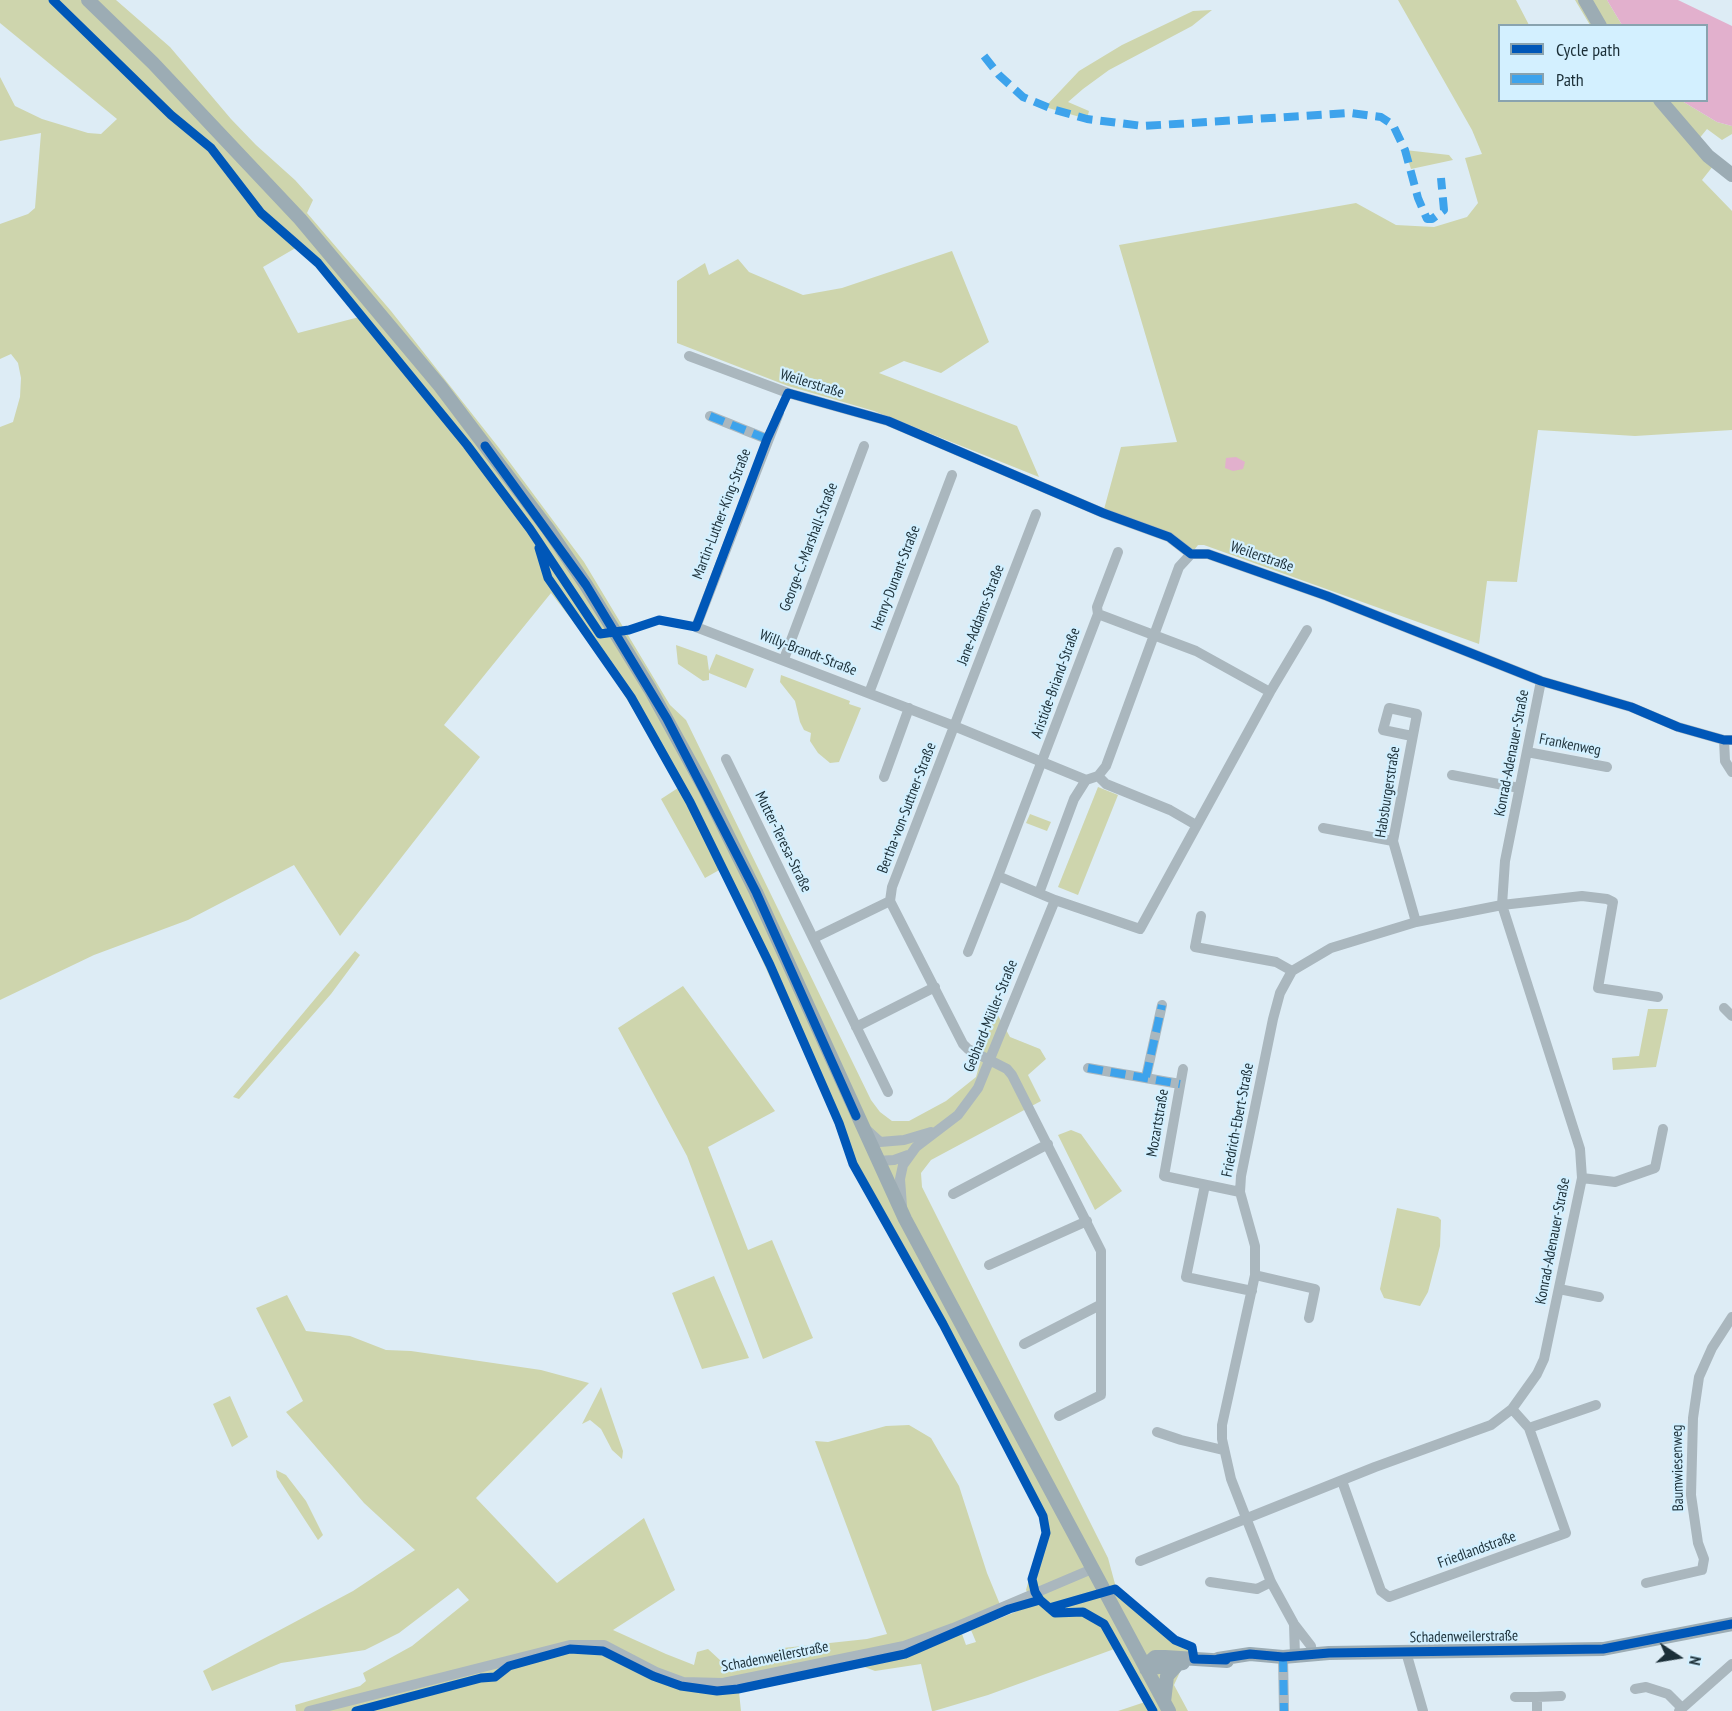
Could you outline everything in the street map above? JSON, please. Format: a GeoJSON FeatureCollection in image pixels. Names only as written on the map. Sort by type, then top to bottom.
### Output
{"type":"FeatureCollection","features":[{"type":"Feature","properties":{"kind":"main road"},"geometry":{"type":"LineString","coordinates":[[88,0],[153,63],[300,219],[440,386],[548,529],[635,663],[705,789],[759,900],[905,1219],[1167,1706]]}},
{"type":"Feature","properties":{"kind":"main road"},"geometry":{"type":"LineString","coordinates":[[1585,0],[1599,24]]}},
{"type":"Feature","properties":{"kind":"main road"},"geometry":{"type":"LineString","coordinates":[[1662,102],[1708,156],[1732,175]]}},
{"type":"Feature","properties":{"kind":"main road","name":"Schadenweilerstraße"},"geometry":{"type":"LineString","coordinates":[[1146,1668],[1173,1660],[1218,1659],[1250,1654],[1312,1656],[1603,1649],[1732,1624]]}},
{"type":"Feature","properties":{"kind":"main road"},"geometry":{"type":"LineString","coordinates":[[1132,1643],[1173,1660],[1167,1676],[1167,1706]]}},
{"type":"Feature","properties":{"kind":"street","name":"Weilerstraße"},"geometry":{"type":"LineString","coordinates":[[689,356],[788,393],[888,421],[1103,513],[1169,537],[1191,554],[1208,554],[1327,596],[1541,681],[1631,707],[1666,723],[1728,740]]}},
{"type":"Feature","properties":{"kind":"street","name":"Martin-Luther-King-Straße"},"geometry":{"type":"LineString","coordinates":[[696,627],[779,413]]}},
{"type":"Feature","properties":{"kind":"street","name":"Martin-Luther-King-Straße"},"geometry":{"type":"LineString","coordinates":[[711,416],[767,439]]}},
{"type":"Feature","properties":{"kind":"street","name":"George-C.-Marshall-Straße"},"geometry":{"type":"LineString","coordinates":[[783,659],[864,446]]}},
{"type":"Feature","properties":{"kind":"street","name":"Henry-Dunant-Straße"},"geometry":{"type":"LineString","coordinates":[[869,693],[952,475]]}},
{"type":"Feature","properties":{"kind":"street","name":"Jane-Addams-Straße"},"geometry":{"type":"LineString","coordinates":[[954,726],[1036,514]]}},
{"type":"Feature","properties":{"kind":"street","name":"Aristide-Briand-Straße"},"geometry":{"type":"LineString","coordinates":[[968,952],[1043,762],[1098,614],[1097,607],[1118,552]]}},
{"type":"Feature","properties":{"kind":"street"},"geometry":{"type":"LineString","coordinates":[[1039,893],[1074,799],[1086,780],[1098,776],[1106,766],[1179,567],[1191,554]]}},
{"type":"Feature","properties":{"kind":"street","name":"Aristide-Briand-Straße"},"geometry":{"type":"LineString","coordinates":[[1098,614],[1196,651],[1270,692]]}},
{"type":"Feature","properties":{"kind":"street","name":"Willy-Brandt-Straße"},"geometry":{"type":"LineString","coordinates":[[696,627],[909,708],[1086,780]]}},
{"type":"Feature","properties":{"kind":"street"},"geometry":{"type":"LineString","coordinates":[[998,876],[1055,900],[1140,929],[1270,692],[1307,630]]}},
{"type":"Feature","properties":{"kind":"street","name":"Konrad-Adenauer-Straße"},"geometry":{"type":"LineString","coordinates":[[1140,1561],[1491,1425],[1524,1397],[1544,1359],[1582,1178],[1580,1149],[1502,905],[1505,861],[1541,681]]}},
{"type":"Feature","properties":{"kind":"street"},"geometry":{"type":"LineString","coordinates":[[884,777],[909,708]]}},
{"type":"Feature","properties":{"kind":"street","name":"Bertha-von-Suttner-Straße"},"geometry":{"type":"LineString","coordinates":[[890,901],[892,887],[954,726]]}},
{"type":"Feature","properties":{"kind":"street","name":"Habsburgerstraße"},"geometry":{"type":"LineString","coordinates":[[1412,736],[1393,841],[1416,922]]}},
{"type":"Feature","properties":{"kind":"street"},"geometry":{"type":"LineString","coordinates":[[1728,740],[1725,761],[1732,772]]}},
{"type":"Feature","properties":{"kind":"street","name":"Frankenweg"},"geometry":{"type":"LineString","coordinates":[[1527,752],[1607,767]]}},
{"type":"Feature","properties":{"kind":"street","name":"Mutter-Teresa-Straße"},"geometry":{"type":"LineString","coordinates":[[726,759],[888,1092]]}},
{"type":"Feature","properties":{"kind":"street"},"geometry":{"type":"LineString","coordinates":[[1452,775],[1519,788]]}},
{"type":"Feature","properties":{"kind":"street"},"geometry":{"type":"LineString","coordinates":[[1098,776],[1106,784],[1170,810],[1196,825]]}},
{"type":"Feature","properties":{"kind":"street"},"geometry":{"type":"LineString","coordinates":[[1323,828],[1393,841]]}},
{"type":"Feature","properties":{"kind":"street"},"geometry":{"type":"LineString","coordinates":[[1201,916],[1195,947],[1276,962],[1292,971],[1331,948],[1416,922],[1502,905],[1582,896],[1611,900],[1612,913],[1598,988],[1658,997]]}},
{"type":"Feature","properties":{"kind":"street","name":"Gebhard-Müller-Straße"},"geometry":{"type":"LineString","coordinates":[[877,1161],[894,1160],[908,1155],[952,1120],[978,1088],[1055,900]]}},
{"type":"Feature","properties":{"kind":"street"},"geometry":{"type":"LineString","coordinates":[[814,938],[890,901],[965,1045],[1012,1075],[1048,1144],[1101,1251],[1101,1395],[1059,1416]]}},
{"type":"Feature","properties":{"kind":"street","name":"Friedrich-Ebert-Straße"},"geometry":{"type":"LineString","coordinates":[[1292,971],[1281,993],[1274,1019],[1241,1176],[1240,1192],[1255,1246],[1255,1275],[1222,1425],[1223,1450],[1247,1520],[1272,1582],[1294,1624],[1311,1646],[1312,1656]]}},
{"type":"Feature","properties":{"kind":"street"},"geometry":{"type":"LineString","coordinates":[[856,1027],[935,987]]}},
{"type":"Feature","properties":{"kind":"street"},"geometry":{"type":"LineString","coordinates":[[1146,1077],[1162,1005]]}},
{"type":"Feature","properties":{"kind":"street"},"geometry":{"type":"LineString","coordinates":[[1088,1068],[1180,1084]]}},
{"type":"Feature","properties":{"kind":"street","name":"Mozartstraße"},"geometry":{"type":"LineString","coordinates":[[1183,1069],[1164,1176],[1240,1192]]}},
{"type":"Feature","properties":{"kind":"street","name":"Gebhard-Müller-Straße"},"geometry":{"type":"LineString","coordinates":[[856,1116],[872,1137],[880,1142],[904,1140],[937,1130]]}},
{"type":"Feature","properties":{"kind":"street"},"geometry":{"type":"LineString","coordinates":[[1582,1178],[1615,1182],[1655,1168],[1663,1129]]}},
{"type":"Feature","properties":{"kind":"street"},"geometry":{"type":"LineString","coordinates":[[877,1161],[885,1151],[904,1140]]}},
{"type":"Feature","properties":{"kind":"street"},"geometry":{"type":"LineString","coordinates":[[953,1194],[1048,1144]]}},
{"type":"Feature","properties":{"kind":"street"},"geometry":{"type":"LineString","coordinates":[[905,1219],[900,1179],[908,1155]]}},
{"type":"Feature","properties":{"kind":"street"},"geometry":{"type":"LineString","coordinates":[[1205,1185],[1186,1277],[1252,1292]]}},
{"type":"Feature","properties":{"kind":"street"},"geometry":{"type":"LineString","coordinates":[[989,1266],[1087,1221]]}},
{"type":"Feature","properties":{"kind":"street"},"geometry":{"type":"LineString","coordinates":[[1255,1275],[1315,1289],[1309,1318]]}},
{"type":"Feature","properties":{"kind":"street"},"geometry":{"type":"LineString","coordinates":[[1559,1289],[1599,1297]]}},
{"type":"Feature","properties":{"kind":"street"},"geometry":{"type":"LineString","coordinates":[[1024,1344],[1100,1305]]}},
{"type":"Feature","properties":{"kind":"street","name":"Baumwiesenweg"},"geometry":{"type":"LineString","coordinates":[[1646,1583],[1702,1570],[1704,1559],[1696,1533],[1691,1495],[1693,1418],[1699,1377],[1712,1348],[1732,1317]]}},
{"type":"Feature","properties":{"kind":"street"},"geometry":{"type":"LineString","coordinates":[[1529,1428],[1596,1405]]}},
{"type":"Feature","properties":{"kind":"street","name":"Friedlandstraße"},"geometry":{"type":"LineString","coordinates":[[1342,1481],[1381,1591],[1389,1597],[1566,1533],[1529,1428],[1512,1409]]}},
{"type":"Feature","properties":{"kind":"street"},"geometry":{"type":"LineString","coordinates":[[1157,1432],[1223,1450]]}},
{"type":"Feature","properties":{"kind":"street","name":"Schadenweilerstraße"},"geometry":{"type":"LineString","coordinates":[[309,1711],[570,1645],[604,1645],[656,1672],[683,1682],[723,1683],[904,1646],[953,1628],[1092,1569]]}},
{"type":"Feature","properties":{"kind":"street"},"geometry":{"type":"LineString","coordinates":[[1210,1582],[1257,1589],[1272,1582]]}},
{"type":"Feature","properties":{"kind":"street","name":"Friedrich-Ebert-Straße"},"geometry":{"type":"LineString","coordinates":[[1284,1711],[1294,1624]]}},
{"type":"Feature","properties":{"kind":"street"},"geometry":{"type":"LineString","coordinates":[[1406,1653],[1423,1711]]}},
{"type":"Feature","properties":{"kind":"street"},"geometry":{"type":"LineString","coordinates":[[1635,1689],[1646,1688],[1668,1694],[1681,1710],[1732,1664]]}},
{"type":"Feature","properties":{"kind":"street"},"geometry":{"type":"LineString","coordinates":[[1515,1697],[1561,1696]]}},
{"type":"Feature","properties":{"kind":"street"},"geometry":{"type":"LineString","coordinates":[[1537,1697],[1537,1711]]}},
{"type":"Feature","properties":{"kind":"green space"},"geometry":{"type":"Polygon","coordinates":[[[0,0],[116,0],[170,47],[231,119],[313,200],[307,213],[391,311],[499,448],[584,562],[670,705],[686,720],[871,1100],[880,1112],[892,1121],[909,1121],[946,1101],[976,1077],[995,1010],[1010,1037],[1040,1049],[1046,1059],[1028,1075],[1041,1101],[931,1160],[921,1173],[922,1187],[1108,1558],[1118,1595],[1175,1643],[1190,1650],[1174,1685],[1188,1711],[1118,1711],[1145,1702],[1117,1648],[988,1695],[934,1711],[932,1711],[921,1664],[875,1671],[862,1666],[962,1634],[966,1645],[976,1642],[971,1630],[1035,1604],[1026,1590],[1042,1533],[1040,1516],[924,1296],[850,1165],[829,1108],[721,869],[705,878],[661,799],[678,788],[659,752],[603,660],[551,593],[444,725],[480,757],[340,936],[294,865],[188,920],[94,955],[0,1000],[0,427],[13,422],[20,397],[21,378],[18,363],[11,354],[0,359],[0,224],[28,214],[35,208],[41,133],[0,141],[0,77],[15,106],[42,119],[88,133],[101,134],[117,119],[0,23],[0,0]],[[299,246],[263,267],[298,333],[363,316],[318,263],[299,246]]]}},
{"type":"Feature","properties":{"kind":"green space"},"geometry":{"type":"Polygon","coordinates":[[[1398,0],[1516,0],[1528,24],[1498,24],[1498,102],[1684,102],[1717,122],[1732,126],[1732,134],[1722,140],[1707,129],[1698,140],[1717,161],[1702,180],[1732,211],[1732,430],[1635,436],[1538,430],[1517,582],[1487,581],[1479,644],[1204,545],[1198,545],[1191,554],[1178,541],[1103,513],[1121,447],[1177,442],[1119,245],[1356,203],[1396,225],[1434,227],[1467,217],[1478,203],[1465,158],[1482,154],[1472,130],[1398,0]]]}},
{"type":"Feature","properties":{"kind":"green space"},"geometry":{"type":"Polygon","coordinates":[[[1575,0],[1607,0],[1621,24],[1589,24],[1575,0]]]}},
{"type":"Feature","properties":{"kind":"green space"},"geometry":{"type":"Polygon","coordinates":[[[1212,10],[1192,26],[1109,70],[1068,102],[1089,111],[1087,119],[1045,107],[1079,71],[1122,45],[1193,11],[1212,10]]]}},
{"type":"Feature","properties":{"kind":"green space"},"geometry":{"type":"Polygon","coordinates":[[[1405,150],[1449,155],[1453,160],[1411,169],[1405,150]]]}},
{"type":"Feature","properties":{"kind":"green space"},"geometry":{"type":"Polygon","coordinates":[[[952,251],[989,342],[941,373],[904,361],[879,373],[1017,426],[1039,477],[874,411],[788,386],[677,343],[677,281],[705,263],[709,275],[738,259],[749,272],[803,295],[842,288],[952,251]]]}},
{"type":"Feature","properties":{"kind":"green space"},"geometry":{"type":"Polygon","coordinates":[[[676,645],[707,656],[709,671],[716,654],[754,669],[746,688],[709,673],[709,680],[703,681],[678,664],[676,645]]]}},
{"type":"Feature","properties":{"kind":"green space"},"geometry":{"type":"Polygon","coordinates":[[[781,675],[850,701],[849,704],[861,708],[839,762],[830,763],[818,753],[810,741],[811,733],[804,730],[795,701],[780,682],[781,675]]]}},
{"type":"Feature","properties":{"kind":"green space"},"geometry":{"type":"Polygon","coordinates":[[[1098,787],[1118,795],[1078,895],[1058,887],[1098,787]]]}},
{"type":"Feature","properties":{"kind":"green space"},"geometry":{"type":"Polygon","coordinates":[[[1030,814],[1051,822],[1047,831],[1026,823],[1030,814]]]}},
{"type":"Feature","properties":{"kind":"green space"},"geometry":{"type":"Polygon","coordinates":[[[355,951],[360,955],[331,994],[239,1099],[233,1097],[355,951]]]}},
{"type":"Feature","properties":{"kind":"green space"},"geometry":{"type":"Polygon","coordinates":[[[683,986],[775,1111],[708,1147],[748,1250],[772,1240],[813,1338],[763,1359],[687,1156],[618,1028],[683,986]]]}},
{"type":"Feature","properties":{"kind":"green space"},"geometry":{"type":"Polygon","coordinates":[[[1648,1009],[1668,1009],[1656,1067],[1613,1070],[1612,1058],[1639,1056],[1648,1009]]]}},
{"type":"Feature","properties":{"kind":"green space"},"geometry":{"type":"Polygon","coordinates":[[[1071,1130],[1081,1134],[1122,1191],[1095,1210],[1058,1135],[1071,1130]]]}},
{"type":"Feature","properties":{"kind":"green space"},"geometry":{"type":"Polygon","coordinates":[[[1397,1208],[1438,1217],[1441,1220],[1440,1246],[1428,1292],[1420,1306],[1384,1298],[1380,1289],[1397,1208]]]}},
{"type":"Feature","properties":{"kind":"green space"},"geometry":{"type":"Polygon","coordinates":[[[714,1276],[749,1358],[702,1369],[672,1293],[714,1276]]]}},
{"type":"Feature","properties":{"kind":"green space"},"geometry":{"type":"Polygon","coordinates":[[[287,1295],[306,1331],[350,1336],[386,1350],[411,1351],[541,1370],[589,1383],[476,1498],[557,1583],[644,1518],[675,1590],[613,1630],[666,1654],[694,1665],[697,1652],[708,1649],[721,1661],[746,1662],[783,1648],[867,1639],[887,1634],[815,1441],[828,1442],[886,1426],[909,1425],[931,1438],[959,1486],[987,1573],[1001,1607],[904,1646],[773,1673],[739,1692],[741,1711],[296,1711],[295,1705],[360,1686],[366,1681],[363,1673],[412,1646],[469,1600],[458,1588],[399,1633],[365,1650],[281,1663],[212,1691],[203,1671],[353,1591],[415,1550],[364,1503],[286,1412],[303,1401],[256,1308],[287,1295]]]}},
{"type":"Feature","properties":{"kind":"green space"},"geometry":{"type":"Polygon","coordinates":[[[601,1387],[623,1451],[622,1459],[612,1450],[601,1429],[590,1420],[582,1424],[601,1387]]]}},
{"type":"Feature","properties":{"kind":"green space"},"geometry":{"type":"Polygon","coordinates":[[[230,1396],[248,1437],[232,1447],[213,1404],[230,1396]]]}},
{"type":"Feature","properties":{"kind":"green space"},"geometry":{"type":"Polygon","coordinates":[[[276,1470],[286,1475],[306,1501],[323,1535],[318,1540],[277,1477],[276,1470]]]}},
{"type":"Feature","properties":{"kind":"shaded area"},"geometry":{"type":"Polygon","coordinates":[[[1607,0],[1678,0],[1732,26],[1732,126],[1717,122],[1684,102],[1708,102],[1708,24],[1621,24],[1607,0]]]}},
{"type":"Feature","properties":{"kind":"shaded area"},"geometry":{"type":"Polygon","coordinates":[[[1236,457],[1245,462],[1243,469],[1233,471],[1225,468],[1226,458],[1236,457]]]}},
{"type":"Feature","properties":{"kind":"marked path"},"geometry":{"type":"LineString","coordinates":[[984,56],[999,75],[1023,97],[1052,109],[1087,119],[1143,126],[1350,113],[1381,117],[1393,125],[1405,150],[1418,198],[1427,219],[1432,219],[1444,210],[1441,178]]}},
{"type":"Feature","properties":{"kind":"marked path"},"geometry":{"type":"LineString","coordinates":[[710,416],[767,439]]}},
{"type":"Feature","properties":{"kind":"marked path"},"geometry":{"type":"LineString","coordinates":[[1146,1077],[1162,1005]]}},
{"type":"Feature","properties":{"kind":"marked path"},"geometry":{"type":"LineString","coordinates":[[1088,1068],[1180,1084]]}},
{"type":"Feature","properties":{"kind":"marked path"},"geometry":{"type":"LineString","coordinates":[[1283,1657],[1284,1711]]}},
{"type":"Feature","properties":{"kind":"cycle path"},"geometry":{"type":"LineString","coordinates":[[53,0],[171,115],[211,148],[261,213],[318,263],[467,445],[530,529],[600,634],[629,630],[659,620],[696,627],[767,439],[788,393],[888,421],[1103,513],[1169,537],[1191,554],[1208,554],[1327,596],[1541,681],[1631,707],[1678,727],[1724,740],[1732,740]]}},
{"type":"Feature","properties":{"kind":"cycle path"},"geometry":{"type":"LineString","coordinates":[[485,446],[586,585],[667,719],[756,892],[856,1116]]}},
{"type":"Feature","properties":{"kind":"cycle path"},"geometry":{"type":"LineString","coordinates":[[539,548],[548,578],[631,697],[690,802],[770,965],[839,1123],[853,1164],[943,1324],[1043,1516],[1046,1533],[1032,1579],[1035,1592],[1040,1600],[1055,1613],[1083,1612],[1104,1624],[1153,1711]]}},
{"type":"Feature","properties":{"kind":"cycle path"},"geometry":{"type":"LineString","coordinates":[[1049,1608],[1115,1589],[1175,1640],[1192,1647],[1194,1659],[1226,1660]]}},
{"type":"Feature","properties":{"kind":"cycle path"},"geometry":{"type":"LineString","coordinates":[[356,1711],[481,1678],[495,1677],[509,1666],[570,1649],[603,1651],[653,1676],[681,1686],[717,1691],[738,1689],[905,1654],[1009,1609],[1040,1600]]}},
{"type":"Feature","properties":{"kind":"cycle path"},"geometry":{"type":"LineString","coordinates":[[1218,1659],[1250,1654],[1283,1657],[1329,1653],[1603,1649],[1732,1624]]}}]}
